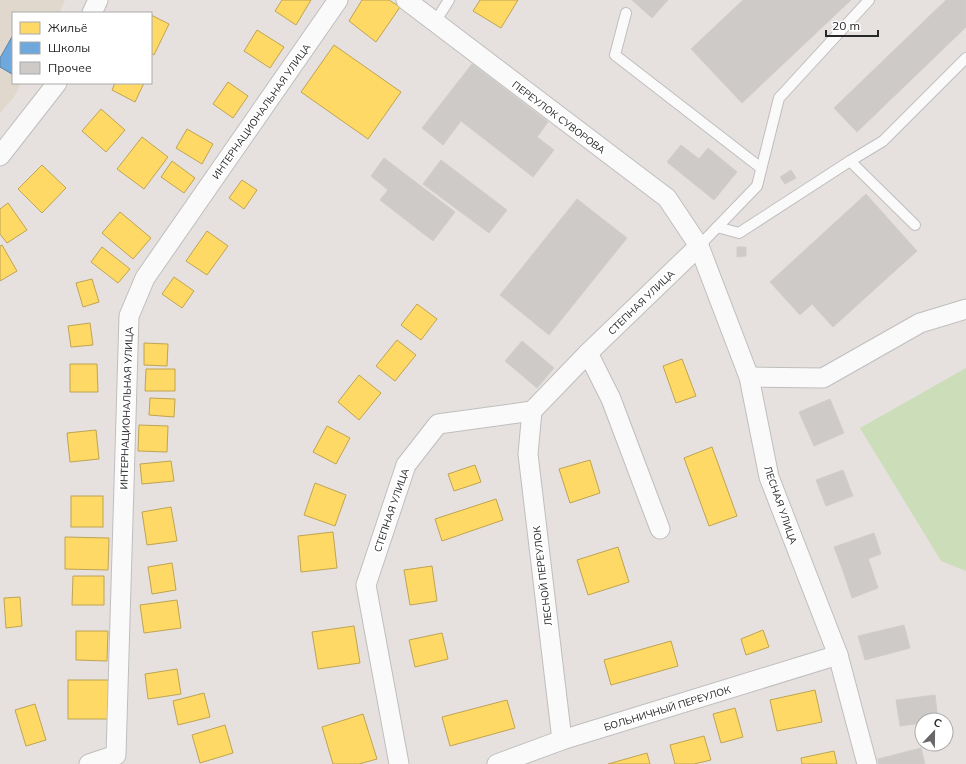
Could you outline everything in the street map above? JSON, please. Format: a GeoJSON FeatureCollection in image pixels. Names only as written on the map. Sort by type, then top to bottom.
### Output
{"type":"FeatureCollection","features":[{"type":"Feature","properties":{"kind":"street"},"geometry":{"type":"LineString","coordinates":[[92,12],[98,0]]}},
{"type":"Feature","properties":{"kind":"street","name":"ИНТЕРНАЦИОНАЛЬНАЯ УЛИЦА"},"geometry":{"type":"LineString","coordinates":[[89,764],[116,755],[129,316],[145,278],[338,0]]}},
{"type":"Feature","properties":{"kind":"street","name":"ПЕРЕУЛОК СУВОРОВА"},"geometry":{"type":"LineString","coordinates":[[406,0],[666,198],[699,246]]}},
{"type":"Feature","properties":{"kind":"street"},"geometry":{"type":"LineString","coordinates":[[0,156],[56,84]]}},
{"type":"Feature","properties":{"kind":"street","name":"СТЕПНАЯ УЛИЦА"},"geometry":{"type":"LineString","coordinates":[[399,764],[366,585],[406,465],[438,424],[532,411],[588,353],[699,246]]}},
{"type":"Feature","properties":{"kind":"street","name":"ЛЕСНАЯ УЛИЦА"},"geometry":{"type":"LineString","coordinates":[[699,246],[749,377],[769,477],[838,655],[867,764]]}},
{"type":"Feature","properties":{"kind":"street"},"geometry":{"type":"LineString","coordinates":[[749,377],[824,378],[920,323],[966,309]]}},
{"type":"Feature","properties":{"kind":"street"},"geometry":{"type":"LineString","coordinates":[[588,353],[611,399],[660,529]]}},
{"type":"Feature","properties":{"kind":"street","name":"ЛЕСНОЙ ПЕРЕУЛОК"},"geometry":{"type":"LineString","coordinates":[[532,411],[528,454],[562,740]]}},
{"type":"Feature","properties":{"kind":"street","name":"БОЛЬНИЧНЫЙ ПЕРЕУЛОК"},"geometry":{"type":"LineString","coordinates":[[498,764],[562,740],[838,655]]}},
{"type":"Feature","properties":{"kind":"lane"},"geometry":{"type":"LineString","coordinates":[[435,22],[449,0]]}},
{"type":"Feature","properties":{"kind":"lane"},"geometry":{"type":"LineString","coordinates":[[699,246],[756,186],[779,98],[869,0]]}},
{"type":"Feature","properties":{"kind":"lane"},"geometry":{"type":"LineString","coordinates":[[626,13],[615,55],[761,168]]}},
{"type":"Feature","properties":{"kind":"lane"},"geometry":{"type":"LineString","coordinates":[[717,228],[739,233],[883,141],[966,58]]}},
{"type":"Feature","properties":{"kind":"lane"},"geometry":{"type":"LineString","coordinates":[[850,161],[915,225]]}},
{"type":"Feature","properties":{"kind":"shaded area"},"geometry":{"type":"Polygon","coordinates":[[[0,0],[65,0],[59,12],[12,12],[12,84],[20,84],[14,97],[0,113],[0,0]]]}},
{"type":"Feature","properties":{"kind":"green space"},"geometry":{"type":"Polygon","coordinates":[[[966,368],[966,571],[941,561],[860,428],[966,368]]]}},
{"type":"Feature","properties":{"kind":"building: Жильё"},"geometry":{"type":"Polygon","coordinates":[[[282,0],[311,0],[296,25],[275,11],[282,0]]]}},
{"type":"Feature","properties":{"kind":"building: Жильё"},"geometry":{"type":"Polygon","coordinates":[[[362,0],[389,0],[400,7],[376,42],[349,21],[362,0]]]}},
{"type":"Feature","properties":{"kind":"building: Жильё"},"geometry":{"type":"Polygon","coordinates":[[[480,0],[518,0],[501,28],[473,11],[480,0]]]}},
{"type":"Feature","properties":{"kind":"building: Жильё"},"geometry":{"type":"Polygon","coordinates":[[[152,16],[169,24],[154,55],[152,54],[152,16]]]}},
{"type":"Feature","properties":{"kind":"building: Жильё"},"geometry":{"type":"Polygon","coordinates":[[[257,30],[284,47],[270,68],[244,51],[257,30]]]}},
{"type":"Feature","properties":{"kind":"building: Жильё"},"geometry":{"type":"Polygon","coordinates":[[[334,45],[401,92],[368,139],[301,92],[334,45]]]}},
{"type":"Feature","properties":{"kind":"building: Жильё"},"geometry":{"type":"Polygon","coordinates":[[[228,82],[248,96],[233,118],[213,104],[228,82]]]}},
{"type":"Feature","properties":{"kind":"building: Жильё"},"geometry":{"type":"Polygon","coordinates":[[[115,84],[144,84],[135,102],[112,90],[115,84]]]}},
{"type":"Feature","properties":{"kind":"building: Жильё"},"geometry":{"type":"Polygon","coordinates":[[[101,109],[125,130],[106,152],[82,131],[101,109]]]}},
{"type":"Feature","properties":{"kind":"building: Жильё"},"geometry":{"type":"Polygon","coordinates":[[[187,129],[213,144],[202,164],[176,148],[187,129]]]}},
{"type":"Feature","properties":{"kind":"building: Жильё"},"geometry":{"type":"Polygon","coordinates":[[[142,137],[168,157],[144,189],[117,169],[142,137]]]}},
{"type":"Feature","properties":{"kind":"building: Жильё"},"geometry":{"type":"Polygon","coordinates":[[[172,161],[195,178],[184,193],[161,177],[172,161]]]}},
{"type":"Feature","properties":{"kind":"building: Жильё"},"geometry":{"type":"Polygon","coordinates":[[[42,165],[66,188],[42,213],[18,189],[42,165]]]}},
{"type":"Feature","properties":{"kind":"building: Жильё"},"geometry":{"type":"Polygon","coordinates":[[[242,180],[257,190],[244,209],[229,198],[242,180]]]}},
{"type":"Feature","properties":{"kind":"building: Жильё"},"geometry":{"type":"Polygon","coordinates":[[[8,203],[27,230],[7,243],[0,234],[0,209],[8,203]]]}},
{"type":"Feature","properties":{"kind":"building: Жильё"},"geometry":{"type":"Polygon","coordinates":[[[120,212],[151,238],[133,259],[102,233],[120,212]]]}},
{"type":"Feature","properties":{"kind":"building: Жильё"},"geometry":{"type":"Polygon","coordinates":[[[207,231],[228,246],[207,275],[186,261],[207,231]]]}},
{"type":"Feature","properties":{"kind":"building: Жильё"},"geometry":{"type":"Polygon","coordinates":[[[2,245],[17,271],[0,281],[0,246],[2,245]]]}},
{"type":"Feature","properties":{"kind":"building: Жильё"},"geometry":{"type":"Polygon","coordinates":[[[102,247],[130,269],[118,283],[91,262],[102,247]]]}},
{"type":"Feature","properties":{"kind":"building: Жильё"},"geometry":{"type":"Polygon","coordinates":[[[174,277],[194,291],[182,308],[162,294],[174,277]]]}},
{"type":"Feature","properties":{"kind":"building: Жильё"},"geometry":{"type":"Polygon","coordinates":[[[92,279],[99,302],[83,307],[76,283],[92,279]]]}},
{"type":"Feature","properties":{"kind":"building: Жильё"},"geometry":{"type":"Polygon","coordinates":[[[417,304],[437,319],[421,340],[401,325],[417,304]]]}},
{"type":"Feature","properties":{"kind":"building: Жильё"},"geometry":{"type":"Polygon","coordinates":[[[90,323],[93,345],[71,347],[68,326],[90,323]]]}},
{"type":"Feature","properties":{"kind":"building: Жильё"},"geometry":{"type":"Polygon","coordinates":[[[397,340],[416,355],[395,381],[376,366],[397,340]]]}},
{"type":"Feature","properties":{"kind":"building: Жильё"},"geometry":{"type":"Polygon","coordinates":[[[144,343],[168,344],[167,366],[144,365],[144,343]]]}},
{"type":"Feature","properties":{"kind":"building: Жильё"},"geometry":{"type":"Polygon","coordinates":[[[682,359],[696,396],[676,403],[663,366],[682,359]]]}},
{"type":"Feature","properties":{"kind":"building: Жильё"},"geometry":{"type":"Polygon","coordinates":[[[70,364],[97,364],[98,392],[70,392],[70,364]]]}},
{"type":"Feature","properties":{"kind":"building: Жильё"},"geometry":{"type":"Polygon","coordinates":[[[146,369],[175,369],[175,391],[145,391],[146,369]]]}},
{"type":"Feature","properties":{"kind":"building: Жильё"},"geometry":{"type":"Polygon","coordinates":[[[359,375],[381,393],[359,420],[338,402],[359,375]]]}},
{"type":"Feature","properties":{"kind":"building: Жильё"},"geometry":{"type":"Polygon","coordinates":[[[150,398],[175,399],[174,417],[149,415],[150,398]]]}},
{"type":"Feature","properties":{"kind":"building: Жильё"},"geometry":{"type":"Polygon","coordinates":[[[139,425],[168,426],[167,452],[138,451],[139,425]]]}},
{"type":"Feature","properties":{"kind":"building: Жильё"},"geometry":{"type":"Polygon","coordinates":[[[327,426],[350,438],[336,464],[313,452],[327,426]]]}},
{"type":"Feature","properties":{"kind":"building: Жильё"},"geometry":{"type":"Polygon","coordinates":[[[96,430],[99,459],[70,462],[67,433],[96,430]]]}},
{"type":"Feature","properties":{"kind":"building: Жильё"},"geometry":{"type":"Polygon","coordinates":[[[712,447],[737,516],[709,526],[684,458],[712,447]]]}},
{"type":"Feature","properties":{"kind":"building: Жильё"},"geometry":{"type":"Polygon","coordinates":[[[590,460],[600,493],[570,503],[559,469],[590,460]]]}},
{"type":"Feature","properties":{"kind":"building: Жильё"},"geometry":{"type":"Polygon","coordinates":[[[171,461],[174,481],[142,484],[140,464],[171,461]]]}},
{"type":"Feature","properties":{"kind":"building: Жильё"},"geometry":{"type":"Polygon","coordinates":[[[475,465],[481,482],[454,491],[448,474],[475,465]]]}},
{"type":"Feature","properties":{"kind":"building: Жильё"},"geometry":{"type":"Polygon","coordinates":[[[315,483],[346,495],[335,526],[304,515],[315,483]]]}},
{"type":"Feature","properties":{"kind":"building: Жильё"},"geometry":{"type":"Polygon","coordinates":[[[71,496],[103,496],[103,527],[71,527],[71,496]]]}},
{"type":"Feature","properties":{"kind":"building: Жильё"},"geometry":{"type":"Polygon","coordinates":[[[496,499],[503,520],[442,541],[435,519],[496,499]]]}},
{"type":"Feature","properties":{"kind":"building: Жильё"},"geometry":{"type":"Polygon","coordinates":[[[171,507],[177,541],[147,545],[142,512],[171,507]]]}},
{"type":"Feature","properties":{"kind":"building: Жильё"},"geometry":{"type":"Polygon","coordinates":[[[333,532],[337,568],[301,572],[298,536],[333,532]]]}},
{"type":"Feature","properties":{"kind":"building: Жильё"},"geometry":{"type":"Polygon","coordinates":[[[65,537],[109,538],[108,570],[65,569],[65,537]]]}},
{"type":"Feature","properties":{"kind":"building: Жильё"},"geometry":{"type":"Polygon","coordinates":[[[618,547],[629,582],[588,595],[577,560],[618,547]]]}},
{"type":"Feature","properties":{"kind":"building: Жильё"},"geometry":{"type":"Polygon","coordinates":[[[172,563],[176,590],[152,594],[148,567],[172,563]]]}},
{"type":"Feature","properties":{"kind":"building: Жильё"},"geometry":{"type":"Polygon","coordinates":[[[432,566],[437,601],[410,605],[404,570],[432,566]]]}},
{"type":"Feature","properties":{"kind":"building: Жильё"},"geometry":{"type":"Polygon","coordinates":[[[73,576],[104,576],[104,605],[72,605],[73,576]]]}},
{"type":"Feature","properties":{"kind":"building: Жильё"},"geometry":{"type":"Polygon","coordinates":[[[20,597],[22,626],[6,628],[4,598],[20,597]]]}},
{"type":"Feature","properties":{"kind":"building: Жильё"},"geometry":{"type":"Polygon","coordinates":[[[177,600],[181,628],[144,633],[140,605],[177,600]]]}},
{"type":"Feature","properties":{"kind":"building: Жильё"},"geometry":{"type":"Polygon","coordinates":[[[354,626],[360,663],[318,669],[312,632],[354,626]]]}},
{"type":"Feature","properties":{"kind":"building: Жильё"},"geometry":{"type":"Polygon","coordinates":[[[763,630],[769,647],[746,655],[741,639],[763,630]]]}},
{"type":"Feature","properties":{"kind":"building: Жильё"},"geometry":{"type":"Polygon","coordinates":[[[76,631],[108,631],[107,661],[76,660],[76,631]]]}},
{"type":"Feature","properties":{"kind":"building: Жильё"},"geometry":{"type":"Polygon","coordinates":[[[442,633],[448,659],[415,667],[409,640],[442,633]]]}},
{"type":"Feature","properties":{"kind":"building: Жильё"},"geometry":{"type":"Polygon","coordinates":[[[671,641],[678,666],[611,685],[604,660],[671,641]]]}},
{"type":"Feature","properties":{"kind":"building: Жильё"},"geometry":{"type":"Polygon","coordinates":[[[177,669],[181,694],[148,699],[145,674],[177,669]]]}},
{"type":"Feature","properties":{"kind":"building: Жильё"},"geometry":{"type":"Polygon","coordinates":[[[68,680],[110,680],[110,719],[68,719],[68,680]]]}},
{"type":"Feature","properties":{"kind":"building: Жильё"},"geometry":{"type":"Polygon","coordinates":[[[815,690],[822,722],[777,731],[770,700],[815,690]]]}},
{"type":"Feature","properties":{"kind":"building: Жильё"},"geometry":{"type":"Polygon","coordinates":[[[204,693],[210,717],[178,725],[173,701],[204,693]]]}},
{"type":"Feature","properties":{"kind":"building: Жильё"},"geometry":{"type":"Polygon","coordinates":[[[507,700],[515,728],[450,746],[442,717],[507,700]]]}},
{"type":"Feature","properties":{"kind":"building: Жильё"},"geometry":{"type":"Polygon","coordinates":[[[35,704],[46,740],[26,746],[15,710],[35,704]]]}},
{"type":"Feature","properties":{"kind":"building: Жильё"},"geometry":{"type":"Polygon","coordinates":[[[735,708],[743,737],[721,743],[713,714],[735,708]]]}},
{"type":"Feature","properties":{"kind":"building: Жильё"},"geometry":{"type":"Polygon","coordinates":[[[363,714],[377,759],[359,764],[333,764],[322,727],[363,714]]]}},
{"type":"Feature","properties":{"kind":"building: Жильё"},"geometry":{"type":"Polygon","coordinates":[[[225,725],[233,753],[200,763],[192,735],[225,725]]]}},
{"type":"Feature","properties":{"kind":"building: Жильё"},"geometry":{"type":"Polygon","coordinates":[[[704,736],[711,760],[694,764],[675,764],[670,745],[704,736]]]}},
{"type":"Feature","properties":{"kind":"building: Жильё"},"geometry":{"type":"Polygon","coordinates":[[[834,751],[837,764],[802,764],[801,758],[834,751]]]}},
{"type":"Feature","properties":{"kind":"building: Жильё"},"geometry":{"type":"Polygon","coordinates":[[[647,753],[650,764],[608,764],[647,753]]]}},
{"type":"Feature","properties":{"kind":"building: Школы"},"geometry":{"type":"Polygon","coordinates":[[[12,37],[12,74],[0,67],[0,58],[12,37]]]}},
{"type":"Feature","properties":{"kind":"building: Прочее"},"geometry":{"type":"Polygon","coordinates":[[[632,0],[668,0],[652,18],[632,0]]]}},
{"type":"Feature","properties":{"kind":"building: Прочее"},"geometry":{"type":"Polygon","coordinates":[[[743,0],[851,0],[742,103],[691,49],[743,0]]]}},
{"type":"Feature","properties":{"kind":"building: Прочее"},"geometry":{"type":"Polygon","coordinates":[[[946,0],[966,0],[966,27],[857,132],[834,108],[946,0]]]}},
{"type":"Feature","properties":{"kind":"building: Прочее"},"geometry":{"type":"Polygon","coordinates":[[[472,64],[548,122],[537,137],[554,150],[533,177],[461,121],[443,145],[422,128],[472,64]]]}},
{"type":"Feature","properties":{"kind":"building: Прочее"},"geometry":{"type":"Polygon","coordinates":[[[681,145],[699,159],[708,148],[737,172],[714,200],[667,162],[681,145]]]}},
{"type":"Feature","properties":{"kind":"building: Прочее"},"geometry":{"type":"Polygon","coordinates":[[[384,158],[455,212],[433,241],[380,200],[388,190],[371,176],[384,158]]]}},
{"type":"Feature","properties":{"kind":"building: Прочее"},"geometry":{"type":"Polygon","coordinates":[[[441,160],[507,210],[489,233],[423,184],[441,160]]]}},
{"type":"Feature","properties":{"kind":"building: Прочее"},"geometry":{"type":"Polygon","coordinates":[[[791,170],[796,178],[785,184],[780,177],[791,170]]]}},
{"type":"Feature","properties":{"kind":"building: Прочее"},"geometry":{"type":"Polygon","coordinates":[[[866,194],[917,251],[833,327],[812,304],[800,315],[770,282],[866,194]]]}},
{"type":"Feature","properties":{"kind":"building: Прочее"},"geometry":{"type":"Polygon","coordinates":[[[577,199],[627,238],[549,335],[500,295],[577,199]]]}},
{"type":"Feature","properties":{"kind":"building: Прочее"},"geometry":{"type":"Polygon","coordinates":[[[737,247],[746,247],[746,256],[737,257],[737,247]]]}},
{"type":"Feature","properties":{"kind":"building: Прочее"},"geometry":{"type":"Polygon","coordinates":[[[522,341],[554,368],[537,388],[505,361],[522,341]]]}},
{"type":"Feature","properties":{"kind":"building: Прочее"},"geometry":{"type":"Polygon","coordinates":[[[830,399],[844,433],[814,446],[799,412],[830,399]]]}},
{"type":"Feature","properties":{"kind":"building: Прочее"},"geometry":{"type":"Polygon","coordinates":[[[843,470],[853,496],[826,506],[816,480],[843,470]]]}},
{"type":"Feature","properties":{"kind":"building: Прочее"},"geometry":{"type":"Polygon","coordinates":[[[874,533],[881,554],[842,568],[834,547],[874,533]]]}},
{"type":"Feature","properties":{"kind":"building: Прочее"},"geometry":{"type":"Polygon","coordinates":[[[868,558],[878,588],[852,598],[842,568],[868,558]]]}},
{"type":"Feature","properties":{"kind":"building: Прочее"},"geometry":{"type":"Polygon","coordinates":[[[904,625],[910,648],[865,660],[858,636],[904,625]]]}},
{"type":"Feature","properties":{"kind":"building: Прочее"},"geometry":{"type":"Polygon","coordinates":[[[935,695],[937,712],[914,712],[914,724],[900,726],[896,700],[935,695]]]}},
{"type":"Feature","properties":{"kind":"building: Прочее"},"geometry":{"type":"Polygon","coordinates":[[[914,750],[914,752],[922,752],[925,764],[879,764],[878,759],[914,750]]]}}]}
